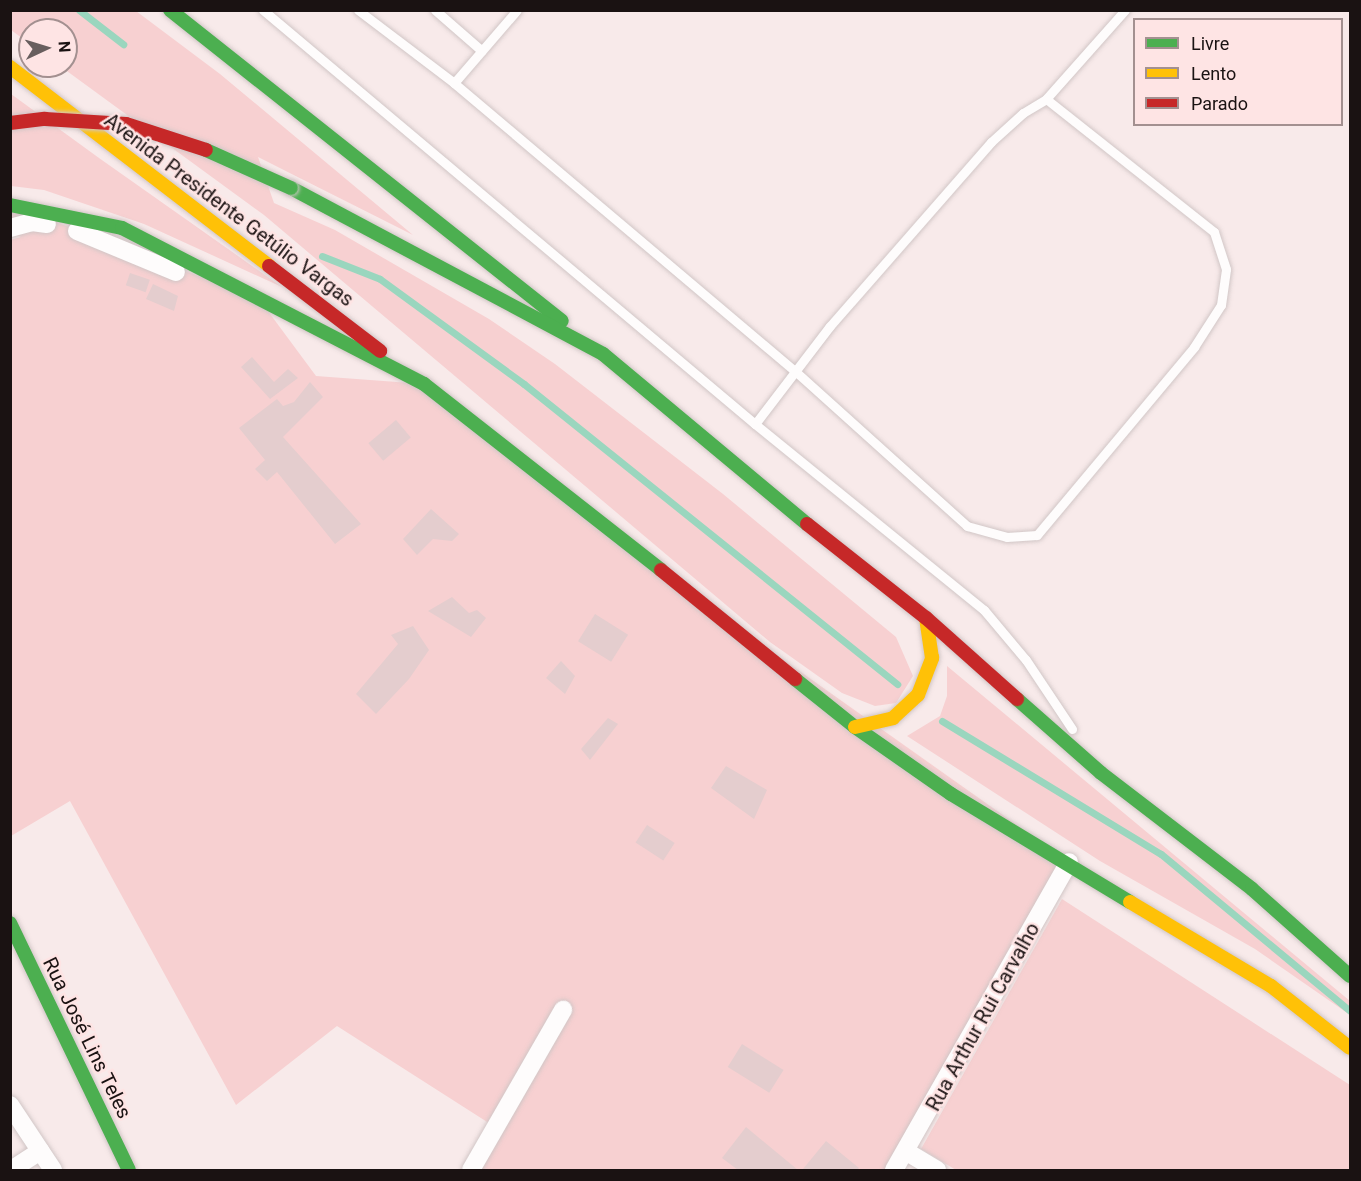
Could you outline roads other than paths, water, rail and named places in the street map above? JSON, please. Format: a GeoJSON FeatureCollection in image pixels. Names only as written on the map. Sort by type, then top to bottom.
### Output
{"type":"FeatureCollection","features":[{"type":"Feature","properties":{"kind":"main road"},"geometry":{"type":"LineString","coordinates":[[170,10],[603,354],[752,480],[926,618],[1101,773],[1252,889],[1350,976]]}},
{"type":"Feature","properties":{"kind":"main road","name":"Avenida Presidente Getúlio Vargas"},"geometry":{"type":"LineString","coordinates":[[10,67],[424,384]]}},
{"type":"Feature","properties":{"kind":"main road"},"geometry":{"type":"LineString","coordinates":[[10,123],[45,118],[126,124],[201,148],[291,188],[603,354]]}},
{"type":"Feature","properties":{"kind":"main road"},"geometry":{"type":"LineString","coordinates":[[10,205],[122,228],[424,384],[540,473],[855,728],[951,794],[1069,862],[1270,986],[1350,1048]]}},
{"type":"Feature","properties":{"kind":"main road"},"geometry":{"type":"LineString","coordinates":[[855,728],[893,718],[918,695],[932,658],[926,618]]}},
{"type":"Feature","properties":{"kind":"main road","name":"Rua José Lins Teles"},"geometry":{"type":"LineString","coordinates":[[10,923],[129,1170]]}},
{"type":"Feature","properties":{"kind":"street"},"geometry":{"type":"LineString","coordinates":[[10,228],[32,222],[69,227],[181,274],[259,299]]}},
{"type":"Feature","properties":{"kind":"street","name":"Rua Arthur Rui Carvalho"},"geometry":{"type":"LineString","coordinates":[[894,1170],[907,1152],[1069,862]]}},
{"type":"Feature","properties":{"kind":"street"},"geometry":{"type":"LineString","coordinates":[[471,1170],[563,1010]]}},
{"type":"Feature","properties":{"kind":"street"},"geometry":{"type":"LineString","coordinates":[[10,1105],[52,1170]]}},
{"type":"Feature","properties":{"kind":"street"},"geometry":{"type":"LineString","coordinates":[[11,1170],[40,1151]]}},
{"type":"Feature","properties":{"kind":"street"},"geometry":{"type":"LineString","coordinates":[[907,1152],[937,1170]]}},
{"type":"Feature","properties":{"kind":"lane"},"geometry":{"type":"LineString","coordinates":[[263,10],[755,424],[984,610],[1026,660],[1101,773]]}},
{"type":"Feature","properties":{"kind":"lane"},"geometry":{"type":"LineString","coordinates":[[358,10],[454,83],[795,371],[967,526],[1007,537],[1037,535],[1194,347],[1221,305],[1226,269],[1214,232],[1046,99]]}},
{"type":"Feature","properties":{"kind":"lane"},"geometry":{"type":"LineString","coordinates":[[435,10],[482,51]]}},
{"type":"Feature","properties":{"kind":"lane"},"geometry":{"type":"LineString","coordinates":[[454,83],[517,10]]}},
{"type":"Feature","properties":{"kind":"lane"},"geometry":{"type":"LineString","coordinates":[[755,424],[795,371],[991,142],[1023,113],[1046,99],[1125,10]]}},
{"type":"Feature","properties":{"kind":"lane"},"geometry":{"type":"LineString","coordinates":[[235,62],[295,94]]}},
{"type":"Feature","properties":{"kind":"lane"},"geometry":{"type":"LineString","coordinates":[[360,146],[385,181]]}},
{"type":"Feature","properties":{"kind":"waterway"},"geometry":{"type":"LineString","coordinates":[[79,10],[123,44]]}},
{"type":"Feature","properties":{"kind":"waterway"},"geometry":{"type":"LineString","coordinates":[[322,256],[380,279],[524,384],[897,684]]}},
{"type":"Feature","properties":{"kind":"waterway"},"geometry":{"type":"LineString","coordinates":[[942,721],[1161,854],[1350,1011]]}}]}
